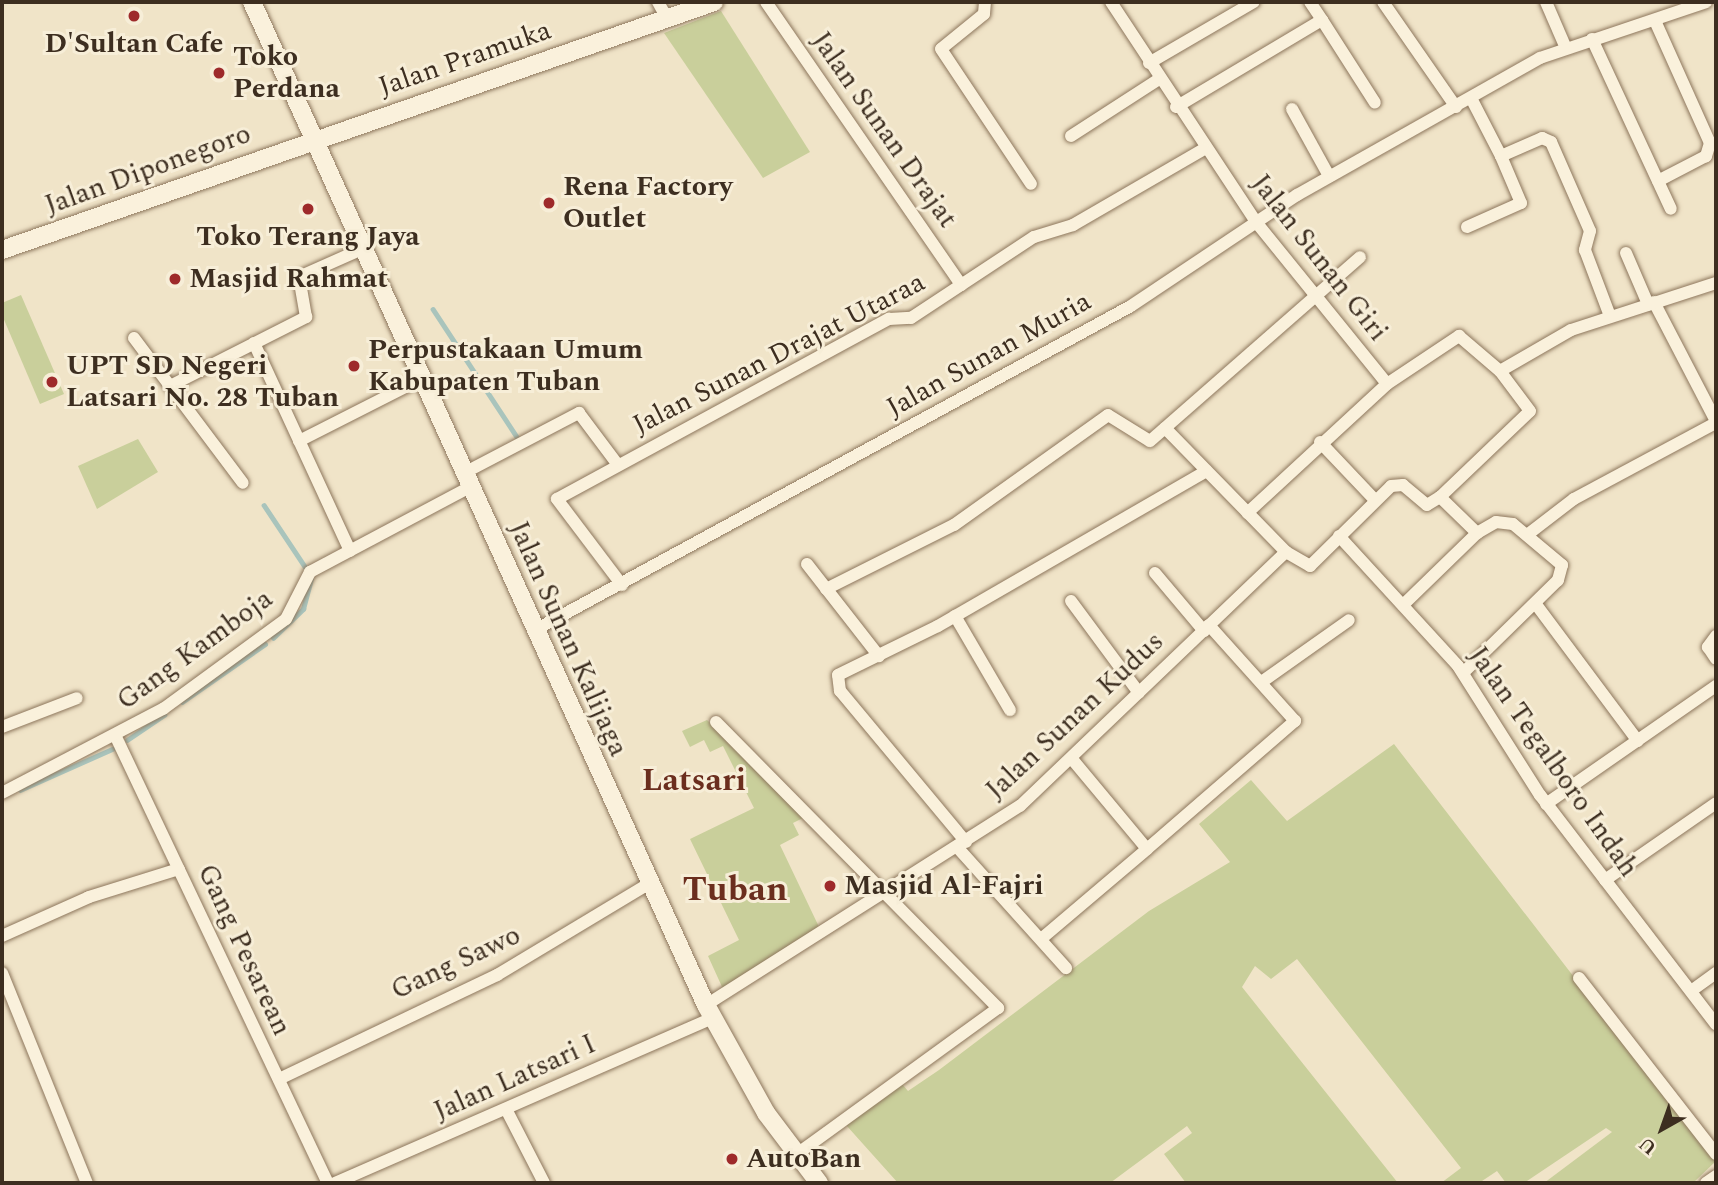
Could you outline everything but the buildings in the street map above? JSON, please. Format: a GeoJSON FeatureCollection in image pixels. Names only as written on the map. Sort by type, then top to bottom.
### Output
{"type":"FeatureCollection","features":[{"type":"Feature","properties":{"kind":"main road","name":"Jalan Sunan Kalijaga"},"geometry":{"type":"LineString","coordinates":[[252,2],[710,1012],[796,1155],[819,1183]]}},
{"type":"Feature","properties":{"kind":"main road","name":"Jalan Pramuka"},"geometry":{"type":"LineString","coordinates":[[313,139],[714,2]]}},
{"type":"Feature","properties":{"kind":"main road","name":"Jalan Diponegoro"},"geometry":{"type":"LineString","coordinates":[[2,250],[313,139]]}},
{"type":"Feature","properties":{"kind":"street"},"geometry":{"type":"LineString","coordinates":[[658,2],[667,18]]}},
{"type":"Feature","properties":{"kind":"street","name":"Jalan Sunan Drajat"},"geometry":{"type":"LineString","coordinates":[[766,2],[961,285]]}},
{"type":"Feature","properties":{"kind":"street"},"geometry":{"type":"LineString","coordinates":[[985,2],[984,14],[942,49],[1031,184]]}},
{"type":"Feature","properties":{"kind":"street","name":"Jalan Sunan Giri"},"geometry":{"type":"LineString","coordinates":[[1111,2],[1204,149],[1256,222],[1387,384],[1320,442],[1247,513]]}},
{"type":"Feature","properties":{"kind":"street"},"geometry":{"type":"LineString","coordinates":[[1149,63],[1254,2]]}},
{"type":"Feature","properties":{"kind":"street"},"geometry":{"type":"LineString","coordinates":[[1310,2],[1375,103]]}},
{"type":"Feature","properties":{"kind":"street"},"geometry":{"type":"LineString","coordinates":[[1383,2],[1456,107]]}},
{"type":"Feature","properties":{"kind":"street"},"geometry":{"type":"LineString","coordinates":[[1546,2],[1564,46]]}},
{"type":"Feature","properties":{"kind":"street"},"geometry":{"type":"LineString","coordinates":[[1467,227],[1521,203],[1471,98],[1564,46],[1656,23],[1706,2]]}},
{"type":"Feature","properties":{"kind":"street"},"geometry":{"type":"LineString","coordinates":[[1177,107],[1322,20]]}},
{"type":"Feature","properties":{"kind":"street"},"geometry":{"type":"LineString","coordinates":[[1656,23],[1710,143],[1706,156],[1658,181]]}},
{"type":"Feature","properties":{"kind":"street"},"geometry":{"type":"LineString","coordinates":[[1592,39],[1671,209]]}},
{"type":"Feature","properties":{"kind":"street"},"geometry":{"type":"LineString","coordinates":[[1071,136],[1159,79]]}},
{"type":"Feature","properties":{"kind":"street","name":"Jalan Sunan Muria"},"geometry":{"type":"LineString","coordinates":[[535,630],[1131,306],[1329,176],[1471,98]]}},
{"type":"Feature","properties":{"kind":"street"},"geometry":{"type":"LineString","coordinates":[[1292,109],[1329,176]]}},
{"type":"Feature","properties":{"kind":"street"},"geometry":{"type":"LineString","coordinates":[[1500,156],[1549,140],[1591,238],[1585,250],[1610,316]]}},
{"type":"Feature","properties":{"kind":"street","name":"Jalan Sunan Drajat Utaraa"},"geometry":{"type":"LineString","coordinates":[[622,585],[557,499],[889,319],[911,318],[1034,237],[1073,225],[1204,149]]}},
{"type":"Feature","properties":{"kind":"street"},"geometry":{"type":"LineString","coordinates":[[170,386],[308,315],[301,276],[362,249]]}},
{"type":"Feature","properties":{"kind":"street"},"geometry":{"type":"LineString","coordinates":[[1527,536],[1574,499],[1716,422],[1626,253]]}},
{"type":"Feature","properties":{"kind":"street"},"geometry":{"type":"LineString","coordinates":[[826,589],[910,550],[1003,493],[1108,415],[1145,443],[1360,257]]}},
{"type":"Feature","properties":{"kind":"street"},"geometry":{"type":"LineString","coordinates":[[1500,371],[1557,336],[1610,316],[1716,284]]}},
{"type":"Feature","properties":{"kind":"street"},"geometry":{"type":"LineString","coordinates":[[1165,428],[1286,552],[1307,567],[1375,500],[1399,483],[1425,505],[1440,497],[1530,411],[1500,371],[1462,336],[1387,384]]}},
{"type":"Feature","properties":{"kind":"street"},"geometry":{"type":"LineString","coordinates":[[134,338],[243,483]]}},
{"type":"Feature","properties":{"kind":"street"},"geometry":{"type":"LineString","coordinates":[[254,343],[350,551]]}},
{"type":"Feature","properties":{"kind":"street"},"geometry":{"type":"LineString","coordinates":[[299,441],[421,379]]}},
{"type":"Feature","properties":{"kind":"street","name":"Gang Kamboja"},"geometry":{"type":"LineString","coordinates":[[2,793],[116,737],[281,622],[298,602],[309,573],[467,480],[527,439],[583,413],[618,465]]}},
{"type":"Feature","properties":{"kind":"street"},"geometry":{"type":"LineString","coordinates":[[1320,442],[1375,500]]}},
{"type":"Feature","properties":{"kind":"street"},"geometry":{"type":"LineString","coordinates":[[1066,968],[961,845],[838,688],[840,674],[955,616],[1206,471]]}},
{"type":"Feature","properties":{"kind":"street"},"geometry":{"type":"LineString","coordinates":[[1440,497],[1477,533]]}},
{"type":"Feature","properties":{"kind":"street"},"geometry":{"type":"LineString","coordinates":[[1404,606],[1477,533],[1507,521],[1564,569],[1535,603],[1463,673]]}},
{"type":"Feature","properties":{"kind":"street","name":"Jalan Tegalboro Indah"},"geometry":{"type":"LineString","coordinates":[[1339,536],[1463,673],[1546,804],[1716,1024]]}},
{"type":"Feature","properties":{"kind":"street","name":"Jalan Sunan Kudus"},"geometry":{"type":"LineString","coordinates":[[710,1012],[1028,800],[1286,552]]}},
{"type":"Feature","properties":{"kind":"street"},"geometry":{"type":"LineString","coordinates":[[807,565],[879,656]]}},
{"type":"Feature","properties":{"kind":"street"},"geometry":{"type":"LineString","coordinates":[[1041,939],[1294,723],[1293,713],[1206,628],[1155,573]]}},
{"type":"Feature","properties":{"kind":"street"},"geometry":{"type":"LineString","coordinates":[[1071,601],[1139,694]]}},
{"type":"Feature","properties":{"kind":"street"},"geometry":{"type":"LineString","coordinates":[[1535,603],[1638,741]]}},
{"type":"Feature","properties":{"kind":"street"},"geometry":{"type":"LineString","coordinates":[[955,616],[1010,710]]}},
{"type":"Feature","properties":{"kind":"street"},"geometry":{"type":"LineString","coordinates":[[1263,681],[1349,620]]}},
{"type":"Feature","properties":{"kind":"street"},"geometry":{"type":"LineString","coordinates":[[1716,636],[1708,647],[1716,659]]}},
{"type":"Feature","properties":{"kind":"street"},"geometry":{"type":"LineString","coordinates":[[1546,804],[1716,686]]}},
{"type":"Feature","properties":{"kind":"street"},"geometry":{"type":"LineString","coordinates":[[2,727],[77,698]]}},
{"type":"Feature","properties":{"kind":"street"},"geometry":{"type":"LineString","coordinates":[[716,723],[889,891],[994,1000],[996,1015],[796,1155]]}},
{"type":"Feature","properties":{"kind":"street","name":"Gang Pesarean"},"geometry":{"type":"LineString","coordinates":[[116,737],[328,1183]]}},
{"type":"Feature","properties":{"kind":"street"},"geometry":{"type":"LineString","coordinates":[[1072,759],[1147,849]]}},
{"type":"Feature","properties":{"kind":"street"},"geometry":{"type":"LineString","coordinates":[[1605,880],[1716,803]]}},
{"type":"Feature","properties":{"kind":"street"},"geometry":{"type":"LineString","coordinates":[[2,936],[96,895],[179,869]]}},
{"type":"Feature","properties":{"kind":"street","name":"Gang Sawo"},"geometry":{"type":"LineString","coordinates":[[279,1079],[497,975],[650,883]]}},
{"type":"Feature","properties":{"kind":"street"},"geometry":{"type":"LineString","coordinates":[[2,973],[5,989],[87,1183]]}},
{"type":"Feature","properties":{"kind":"street"},"geometry":{"type":"LineString","coordinates":[[1691,991],[1716,973]]}},
{"type":"Feature","properties":{"kind":"street"},"geometry":{"type":"LineString","coordinates":[[1579,978],[1716,1154]]}},
{"type":"Feature","properties":{"kind":"street","name":"Jalan Latsari I"},"geometry":{"type":"LineString","coordinates":[[335,1183],[506,1109],[710,1012]]}},
{"type":"Feature","properties":{"kind":"street"},"geometry":{"type":"LineString","coordinates":[[506,1109],[544,1183]]}},
{"type":"Feature","properties":{"kind":"street"},"geometry":{"type":"LineString","coordinates":[[1706,1183],[1716,1175]]}},
{"type":"Feature","properties":{"kind":"green space"},"geometry":{"type":"Polygon","coordinates":[[[721,11],[810,152],[763,178],[664,33],[721,11]]]}},
{"type":"Feature","properties":{"kind":"green space"},"geometry":{"type":"Polygon","coordinates":[[[21,295],[64,394],[40,404],[2,315],[2,303],[21,295]]]}},
{"type":"Feature","properties":{"kind":"green space"},"geometry":{"type":"Polygon","coordinates":[[[138,439],[158,472],[97,509],[78,466],[138,439]]]}},
{"type":"Feature","properties":{"kind":"green space"},"geometry":{"type":"Polygon","coordinates":[[[707,720],[807,816],[793,823],[799,835],[780,845],[820,929],[723,989],[708,956],[739,940],[690,839],[754,808],[723,746],[710,752],[704,740],[690,747],[682,731],[707,720]]]}},
{"type":"Feature","properties":{"kind":"green space"},"geometry":{"type":"Polygon","coordinates":[[[1394,744],[1716,1161],[1693,1183],[1544,1183],[1612,1132],[1606,1128],[1524,1183],[1506,1183],[1497,1171],[1479,1183],[1441,1183],[1461,1168],[1297,959],[1271,979],[1255,966],[1242,987],[1398,1183],[1186,1183],[1164,1154],[1192,1133],[1187,1126],[1110,1183],[898,1183],[846,1125],[902,1084],[908,1091],[939,1070],[1149,911],[1230,862],[1199,824],[1251,780],[1287,821],[1394,744]]]}},
{"type":"Feature","properties":{"kind":"waterway"},"geometry":{"type":"LineString","coordinates":[[433,309],[521,443]]}},
{"type":"Feature","properties":{"kind":"waterway"},"geometry":{"type":"LineString","coordinates":[[264,505],[308,571]]}},
{"type":"Feature","properties":{"kind":"waterway"},"geometry":{"type":"LineString","coordinates":[[273,638],[303,609],[311,579]]}},
{"type":"Feature","properties":{"kind":"waterway"},"geometry":{"type":"LineString","coordinates":[[182,702],[265,644]]}},
{"type":"Feature","properties":{"kind":"waterway"},"geometry":{"type":"LineString","coordinates":[[127,740],[164,715]]}},
{"type":"Feature","properties":{"kind":"waterway"},"geometry":{"type":"LineString","coordinates":[[20,790],[112,749]]}},
{"type":"Feature","properties":{"kind":"place","name":"D'Sultan Cafe"},"geometry":{"type":"Point","coordinates":[134,16]}},
{"type":"Feature","properties":{"kind":"place","name":"Toko Perdana"},"geometry":{"type":"Point","coordinates":[219,73]}},
{"type":"Feature","properties":{"kind":"place","name":"Rena Factory Outlet"},"geometry":{"type":"Point","coordinates":[549,203]}},
{"type":"Feature","properties":{"kind":"place","name":"Toko Terang Jaya"},"geometry":{"type":"Point","coordinates":[308,209]}},
{"type":"Feature","properties":{"kind":"place","name":"Masjid Rahmat"},"geometry":{"type":"Point","coordinates":[175,279]}},
{"type":"Feature","properties":{"kind":"place","name":"Perpustakaan Umum Kabupaten Tuban"},"geometry":{"type":"Point","coordinates":[354,366]}},
{"type":"Feature","properties":{"kind":"place","name":"UPT SD Negeri Latsari No. 28 Tuban"},"geometry":{"type":"Point","coordinates":[52,382]}},
{"type":"Feature","properties":{"kind":"place","name":"Masjid Al-Fajri"},"geometry":{"type":"Point","coordinates":[830,886]}},
{"type":"Feature","properties":{"kind":"place","name":"AutoBan"},"geometry":{"type":"Point","coordinates":[732,1159]}},
{"type":"Feature","properties":{"kind":"district","name":"Latsari"},"geometry":{"type":"Point","coordinates":[694,781]}},
{"type":"Feature","properties":{"kind":"district","name":"Tuban"},"geometry":{"type":"Point","coordinates":[735,890]}}]}
